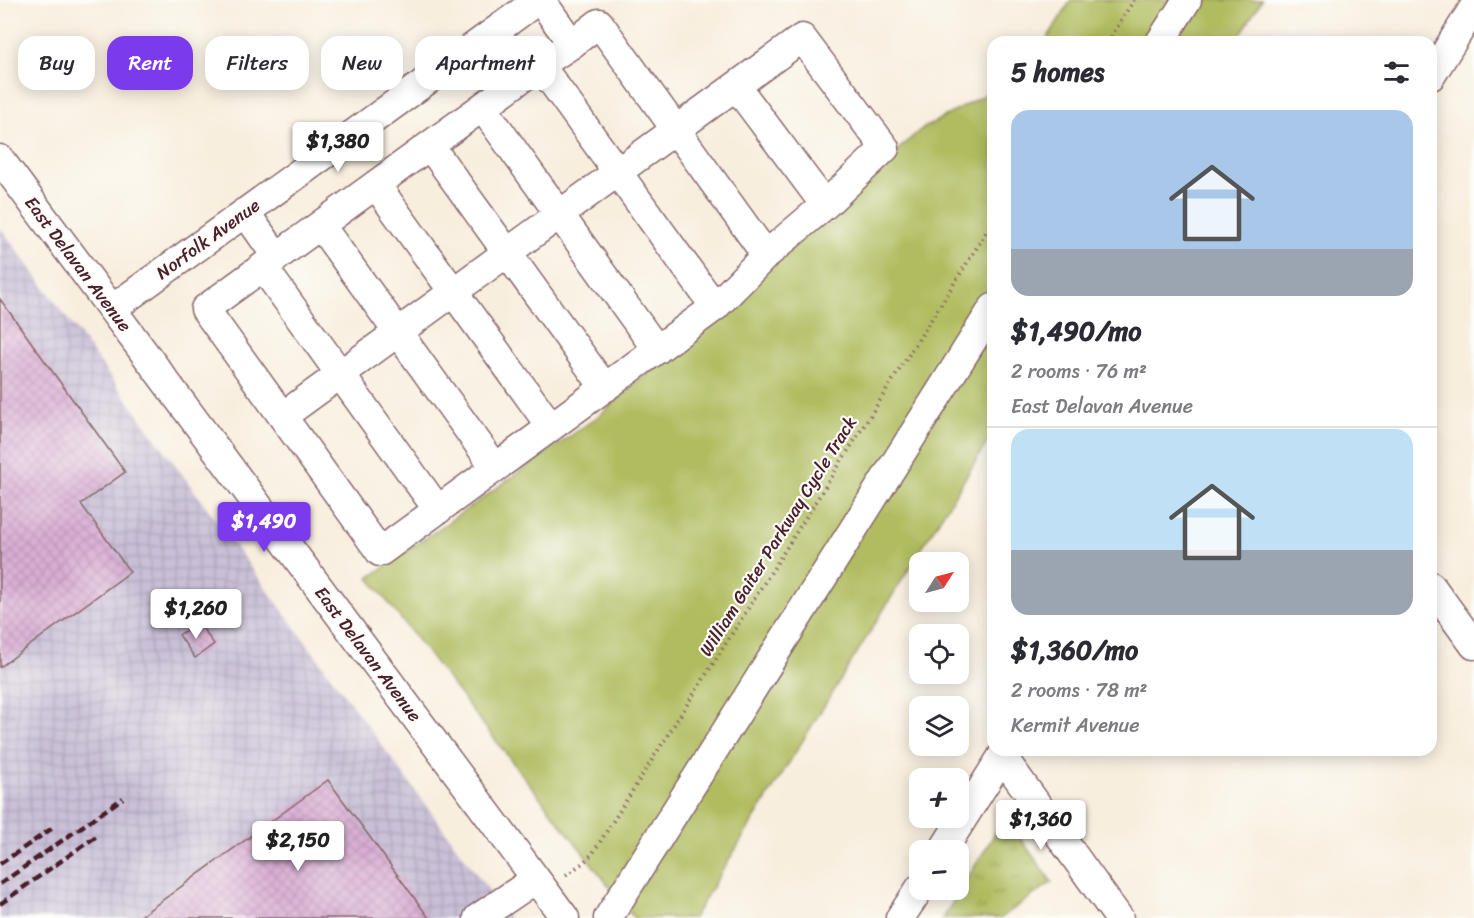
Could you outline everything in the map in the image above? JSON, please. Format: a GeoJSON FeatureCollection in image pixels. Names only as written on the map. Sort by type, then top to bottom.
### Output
{"type":"FeatureCollection","features":[{"type":"Feature","properties":{"kind":"street"},"geometry":{"type":"LineString","coordinates":[[539,0],[572,44]]}},
{"type":"Feature","properties":{"kind":"street","name":"Norfolk Avenue"},"geometry":{"type":"LineString","coordinates":[[112,309],[539,0]]}},
{"type":"Feature","properties":{"kind":"street"},"geometry":{"type":"LineString","coordinates":[[1164,36],[1187,0]]}},
{"type":"Feature","properties":{"kind":"street"},"geometry":{"type":"LineString","coordinates":[[1437,67],[1474,8]]}},
{"type":"Feature","properties":{"kind":"street"},"geometry":{"type":"LineString","coordinates":[[556,54],[599,23],[766,255]]}},
{"type":"Feature","properties":{"kind":"street"},"geometry":{"type":"LineString","coordinates":[[283,416],[802,38],[885,148],[825,205],[766,255],[715,307],[380,552],[206,309],[507,90]]}},
{"type":"Feature","properties":{"kind":"street"},"geometry":{"type":"LineString","coordinates":[[736,86],[825,205]]}},
{"type":"Feature","properties":{"kind":"street"},"geometry":{"type":"LineString","coordinates":[[556,87],[715,307]]}},
{"type":"Feature","properties":{"kind":"street"},"geometry":{"type":"LineString","coordinates":[[483,108],[657,350]]}},
{"type":"Feature","properties":{"kind":"street"},"geometry":{"type":"LineString","coordinates":[[430,146],[605,388]]}},
{"type":"Feature","properties":{"kind":"street","name":"East Delavan Avenue"},"geometry":{"type":"LineString","coordinates":[[0,159],[565,918]]}},
{"type":"Feature","properties":{"kind":"street"},"geometry":{"type":"LineString","coordinates":[[376,185],[551,427]]}},
{"type":"Feature","properties":{"kind":"street"},"geometry":{"type":"LineString","coordinates":[[245,212],[270,262],[341,374],[438,510]]}},
{"type":"Feature","properties":{"kind":"street"},"geometry":{"type":"LineString","coordinates":[[321,225],[495,467]]}},
{"type":"Feature","properties":{"kind":"street"},"geometry":{"type":"LineString","coordinates":[[608,918],[987,318]]}},
{"type":"Feature","properties":{"kind":"street"},"geometry":{"type":"LineString","coordinates":[[1437,594],[1474,645]]}},
{"type":"Feature","properties":{"kind":"street"},"geometry":{"type":"LineString","coordinates":[[949,840],[1002,756]]}},
{"type":"Feature","properties":{"kind":"street"},"geometry":{"type":"LineString","coordinates":[[1006,756],[1119,918]]}},
{"type":"Feature","properties":{"kind":"street"},"geometry":{"type":"LineString","coordinates":[[478,918],[536,879]]}},
{"type":"Feature","properties":{"kind":"street"},"geometry":{"type":"LineString","coordinates":[[900,918],[912,900]]}},
{"type":"Feature","properties":{"kind":"path"},"geometry":{"type":"LineString","coordinates":[[1111,36],[1134,0]]}},
{"type":"Feature","properties":{"kind":"path","name":"William Gaiter Parkway Cycle Track"},"geometry":{"type":"LineString","coordinates":[[583,863],[593,853],[987,231]]}},
{"type":"Feature","properties":{"kind":"shaded area"},"geometry":{"type":"Polygon","coordinates":[[[0,227],[509,918],[0,918],[0,227]]]}},
{"type":"Feature","properties":{"kind":"green space"},"geometry":{"type":"Polygon","coordinates":[[[1071,0],[1262,0],[1240,36],[1049,36],[1071,0]]]}},
{"type":"Feature","properties":{"kind":"green space"},"geometry":{"type":"Polygon","coordinates":[[[987,93],[987,443],[919,552],[909,552],[909,569],[693,918],[634,918],[369,578],[600,415],[920,130],[987,93]]]}},
{"type":"Feature","properties":{"kind":"green space"},"geometry":{"type":"Polygon","coordinates":[[[1005,817],[1052,882],[1001,918],[943,918],[954,900],[969,900],[969,876],[1005,817]]]}},
{"type":"Feature","properties":{"kind":"building"},"geometry":{"type":"Polygon","coordinates":[[[0,299],[125,472],[81,504],[130,572],[0,667],[0,299]]]}},
{"type":"Feature","properties":{"kind":"building"},"geometry":{"type":"Polygon","coordinates":[[[198,622],[214,644],[195,658],[179,635],[198,622]]]}},
{"type":"Feature","properties":{"kind":"building"},"geometry":{"type":"Polygon","coordinates":[[[328,780],[429,918],[138,918],[328,780]]]}},
{"type":"Feature","properties":{"kind":"railway"},"geometry":{"type":"LineString","coordinates":[[0,884],[123,798]]}},
{"type":"Feature","properties":{"kind":"railway"},"geometry":{"type":"LineString","coordinates":[[0,864],[54,827]]}},
{"type":"Feature","properties":{"kind":"railway"},"geometry":{"type":"LineString","coordinates":[[0,904],[98,835]]}}]}
